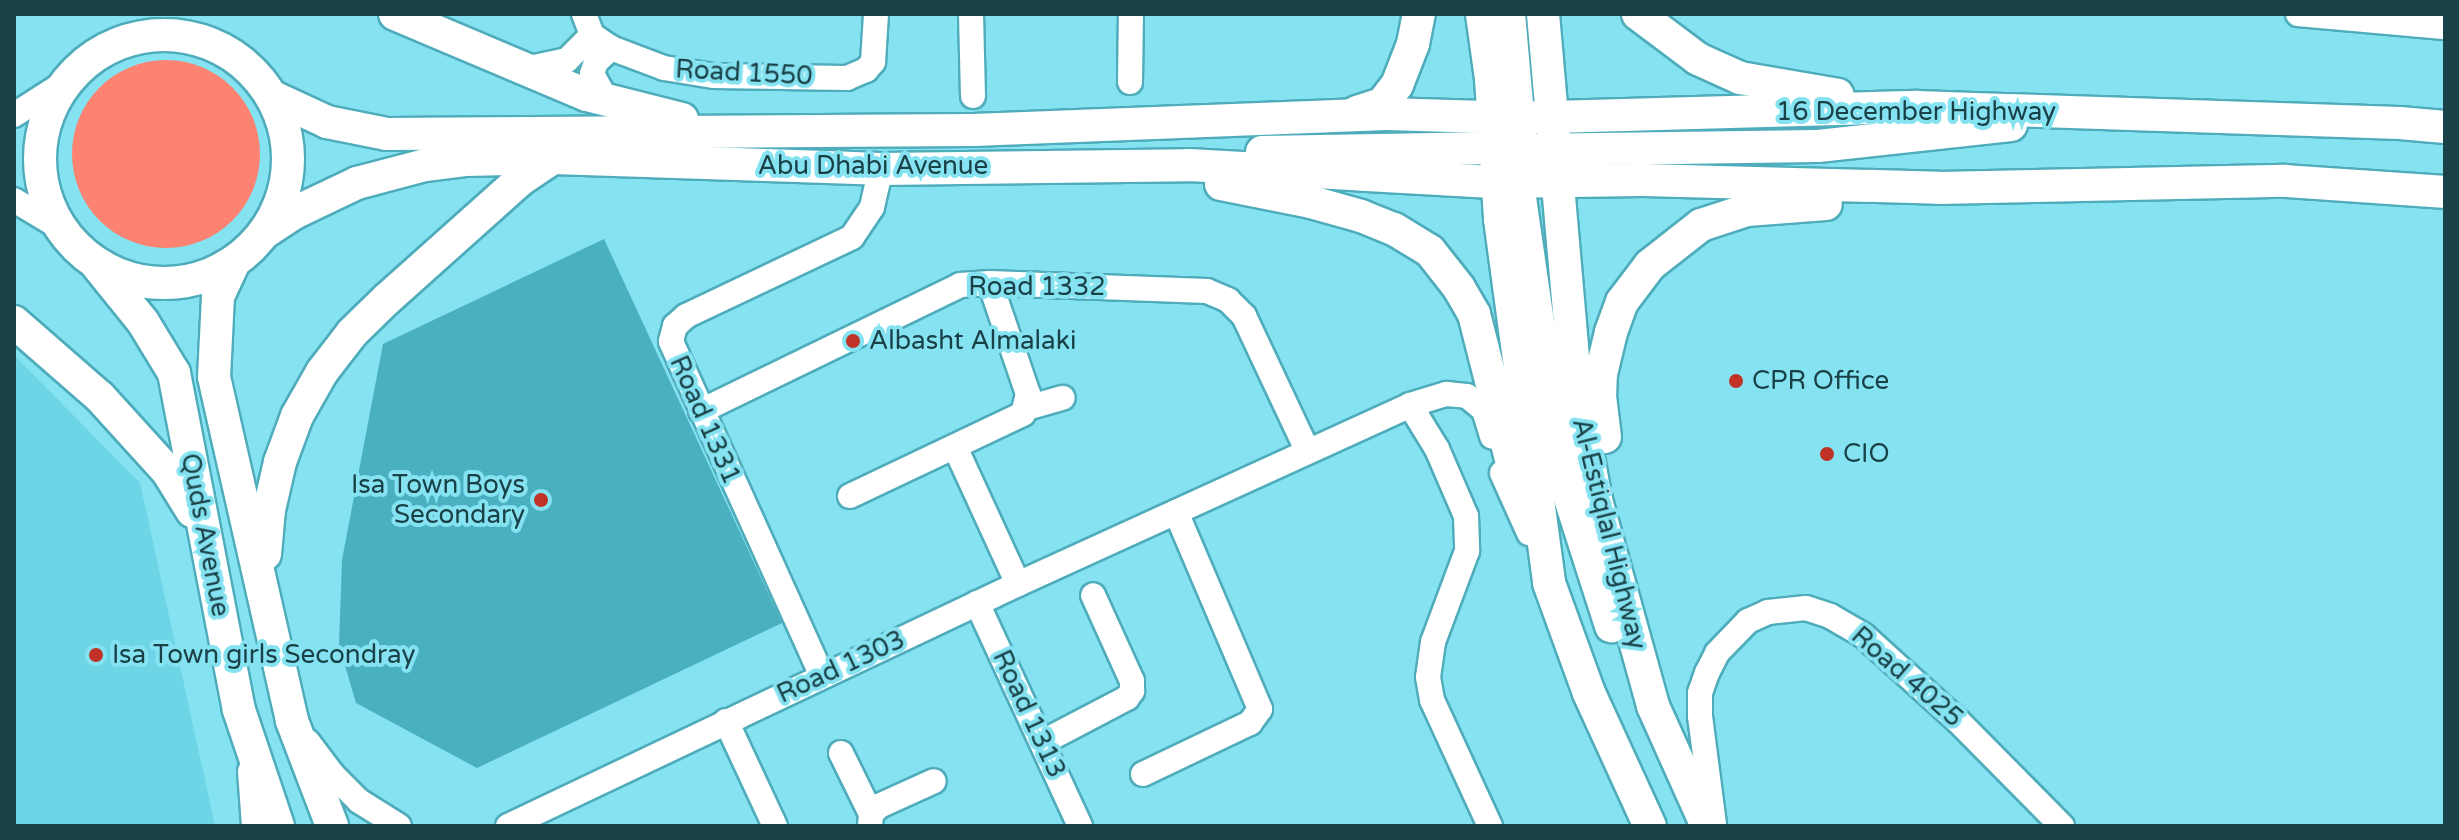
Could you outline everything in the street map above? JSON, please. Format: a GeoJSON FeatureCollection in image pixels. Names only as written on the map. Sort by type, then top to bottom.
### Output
{"type":"FeatureCollection","features":[{"type":"Feature","properties":{"kind":"main road"},"geometry":{"type":"LineString","coordinates":[[106,47],[116,14]]}},
{"type":"Feature","properties":{"kind":"main road"},"geometry":{"type":"LineString","coordinates":[[208,14],[232,54]]}},
{"type":"Feature","properties":{"kind":"main road"},"geometry":{"type":"LineString","coordinates":[[395,14],[607,101],[728,130]]}},
{"type":"Feature","properties":{"kind":"main road"},"geometry":{"type":"LineString","coordinates":[[1336,116],[1370,110],[1382,104],[1397,85],[1413,44],[1419,14]]}},
{"type":"Feature","properties":{"kind":"main road"},"geometry":{"type":"LineString","coordinates":[[1482,14],[1510,149],[1544,364],[1569,495],[1593,578],[1626,667],[1653,706]]}},
{"type":"Feature","properties":{"kind":"main road"},"geometry":{"type":"LineString","coordinates":[[1509,14],[1510,149]]}},
{"type":"Feature","properties":{"kind":"main road","name":"Al-Estiqlal Highway"},"geometry":{"type":"LineString","coordinates":[[1543,14],[1555,117],[1577,399],[1596,500],[1653,706],[1707,826]]}},
{"type":"Feature","properties":{"kind":"main road"},"geometry":{"type":"LineString","coordinates":[[1638,14],[1698,59],[1740,78],[1917,107]]}},
{"type":"Feature","properties":{"kind":"main road"},"geometry":{"type":"LineString","coordinates":[[170,34],[202,40],[232,54],[254,73],[271,96],[283,122],[288,151],[287,180],[279,207],[265,232],[234,262],[208,276],[165,283],[122,276],[95,263],[59,227],[44,193],[39,156],[45,119],[61,85],[82,63],[106,47],[137,36],[170,34]]}},
{"type":"Feature","properties":{"kind":"main road","name":"Abu Dhabi Avenue"},"geometry":{"type":"LineString","coordinates":[[271,96],[327,122],[387,134],[1123,126],[1387,114],[1510,149]]}},
{"type":"Feature","properties":{"kind":"main road","name":"16 December Highway"},"geometry":{"type":"LineString","coordinates":[[1555,117],[1917,107],[2445,127]]}},
{"type":"Feature","properties":{"kind":"main road"},"geometry":{"type":"LineString","coordinates":[[1559,166],[1929,137],[2103,113]]}},
{"type":"Feature","properties":{"kind":"main road"},"geometry":{"type":"LineString","coordinates":[[1510,149],[1555,117]]}},
{"type":"Feature","properties":{"kind":"main road"},"geometry":{"type":"LineString","coordinates":[[1510,149],[1559,166],[1939,188],[2285,181],[2445,192]]}},
{"type":"Feature","properties":{"kind":"main road","name":"Abu Dhabi Avenue"},"geometry":{"type":"LineString","coordinates":[[265,232],[325,197],[390,172],[465,160],[553,158],[881,169],[1189,165],[1510,149]]}},
{"type":"Feature","properties":{"kind":"main road","name":"Al-Estiqlal Highway"},"geometry":{"type":"LineString","coordinates":[[1510,149],[1549,583],[1589,693],[1650,826]]}},
{"type":"Feature","properties":{"kind":"main road"},"geometry":{"type":"LineString","coordinates":[[268,609],[265,560],[274,486],[297,416],[322,372],[352,333],[387,299],[520,180],[553,158]]}},
{"type":"Feature","properties":{"kind":"main road"},"geometry":{"type":"LineString","coordinates":[[1107,165],[1311,202],[1394,229],[1430,251],[1474,314],[1529,533],[1536,558],[1549,583]]}},
{"type":"Feature","properties":{"kind":"main road"},"geometry":{"type":"LineString","coordinates":[[1631,626],[1600,399],[1601,374],[1622,302],[1650,265],[1701,225],[1747,210],[1861,203],[1939,188]]}},
{"type":"Feature","properties":{"kind":"main road","name":"Quds Avenue"},"geometry":{"type":"LineString","coordinates":[[234,262],[218,296],[214,377],[292,721],[332,826]]}},
{"type":"Feature","properties":{"kind":"main road","name":"Quds Avenue"},"geometry":{"type":"LineString","coordinates":[[95,263],[143,322],[174,373],[239,710],[278,826]]}},
{"type":"Feature","properties":{"kind":"main road"},"geometry":{"type":"LineString","coordinates":[[14,322],[100,397],[159,461],[203,530]]}},
{"type":"Feature","properties":{"kind":"street","name":"Road 1550"},"geometry":{"type":"LineString","coordinates":[[596,32],[640,61],[689,73],[847,78],[866,70],[873,62],[876,14]]}},
{"type":"Feature","properties":{"kind":"street"},"geometry":{"type":"LineString","coordinates":[[971,14],[973,96]]}},
{"type":"Feature","properties":{"kind":"street"},"geometry":{"type":"LineString","coordinates":[[1130,82],[1131,14]]}},
{"type":"Feature","properties":{"kind":"street"},"geometry":{"type":"LineString","coordinates":[[2298,14],[2445,27]]}},
{"type":"Feature","properties":{"kind":"street"},"geometry":{"type":"LineString","coordinates":[[525,69],[567,60],[596,32]]}},
{"type":"Feature","properties":{"kind":"street"},"geometry":{"type":"LineString","coordinates":[[596,32],[596,62],[592,74],[607,101]]}},
{"type":"Feature","properties":{"kind":"street"},"geometry":{"type":"LineString","coordinates":[[14,115],[61,85]]}},
{"type":"Feature","properties":{"kind":"street","name":"Road 1331"},"geometry":{"type":"LineString","coordinates":[[822,676],[672,348],[675,326],[686,316],[852,237],[872,207],[881,169]]}},
{"type":"Feature","properties":{"kind":"street"},"geometry":{"type":"LineString","coordinates":[[14,200],[59,227]]}},
{"type":"Feature","properties":{"kind":"street"},"geometry":{"type":"LineString","coordinates":[[990,283],[1028,394],[1027,408]]}},
{"type":"Feature","properties":{"kind":"street","name":"Road 1332"},"geometry":{"type":"LineString","coordinates":[[701,411],[945,290],[990,283],[1207,291],[1218,294],[1244,316],[1307,450]]}},
{"type":"Feature","properties":{"kind":"street","name":"Road 1303"},"geometry":{"type":"LineString","coordinates":[[508,826],[1307,450],[1410,405],[1446,394],[1467,396],[1479,404],[1487,417],[1505,484],[1529,533]]}},
{"type":"Feature","properties":{"kind":"street"},"geometry":{"type":"LineString","coordinates":[[850,496],[1018,418],[1027,408],[1063,398]]}},
{"type":"Feature","properties":{"kind":"street"},"geometry":{"type":"LineString","coordinates":[[1410,405],[1437,449],[1466,516],[1467,551],[1433,642],[1428,677],[1432,700],[1490,826]]}},
{"type":"Feature","properties":{"kind":"street"},"geometry":{"type":"LineString","coordinates":[[955,447],[1018,584]]}},
{"type":"Feature","properties":{"kind":"street"},"geometry":{"type":"LineString","coordinates":[[1143,774],[1250,723],[1260,709],[1176,512]]}},
{"type":"Feature","properties":{"kind":"street"},"geometry":{"type":"LineString","coordinates":[[1043,742],[1127,698],[1132,691],[1132,681],[1093,595]]}},
{"type":"Feature","properties":{"kind":"street","name":"Road 1313"},"geometry":{"type":"LineString","coordinates":[[977,603],[1080,826]]}},
{"type":"Feature","properties":{"kind":"street","name":"Road 4025"},"geometry":{"type":"LineString","coordinates":[[1714,826],[1700,716],[1700,693],[1717,653],[1748,621],[1768,612],[1790,608],[1806,608],[1830,616],[1863,635],[1945,709],[2062,826]]}},
{"type":"Feature","properties":{"kind":"street"},"geometry":{"type":"LineString","coordinates":[[239,710],[253,794],[254,826]]}},
{"type":"Feature","properties":{"kind":"street"},"geometry":{"type":"LineString","coordinates":[[292,721],[350,792],[399,826]]}},
{"type":"Feature","properties":{"kind":"street"},"geometry":{"type":"LineString","coordinates":[[726,721],[773,825]]}},
{"type":"Feature","properties":{"kind":"street"},"geometry":{"type":"LineString","coordinates":[[841,753],[870,820]]}},
{"type":"Feature","properties":{"kind":"street"},"geometry":{"type":"LineString","coordinates":[[870,820],[879,806],[934,781]]}},
{"type":"Feature","properties":{"kind":"shaded area"},"geometry":{"type":"Polygon","coordinates":[[[166,60],[202,67],[232,88],[253,118],[260,154],[253,190],[232,220],[202,241],[166,248],[130,241],[100,220],[79,190],[72,154],[79,118],[100,88],[130,67],[166,60]]]}},
{"type":"Feature","properties":{"kind":"shaded area","name":"Isa Town girls Secondray"},"geometry":{"type":"Polygon","coordinates":[[[14,355],[140,483],[215,826],[14,826],[14,355]]]}},
{"type":"Feature","properties":{"kind":"building","name":"Isa Town Boys Secondary"},"geometry":{"type":"Polygon","coordinates":[[[604,239],[782,623],[477,768],[356,703],[339,645],[342,560],[383,344],[604,239]]]}},
{"type":"Feature","properties":{"kind":"place","name":"Albasht Almalaki"},"geometry":{"type":"Point","coordinates":[853,341]}},
{"type":"Feature","properties":{"kind":"place","name":"CPR Office"},"geometry":{"type":"Point","coordinates":[1736,381]}},
{"type":"Feature","properties":{"kind":"place","name":"CIO"},"geometry":{"type":"Point","coordinates":[1827,454]}},
{"type":"Feature","properties":{"kind":"place","name":"Isa Town Boys Secondary"},"geometry":{"type":"Point","coordinates":[541,500]}},
{"type":"Feature","properties":{"kind":"place","name":"Isa Town girls Secondray"},"geometry":{"type":"Point","coordinates":[96,655]}}]}
